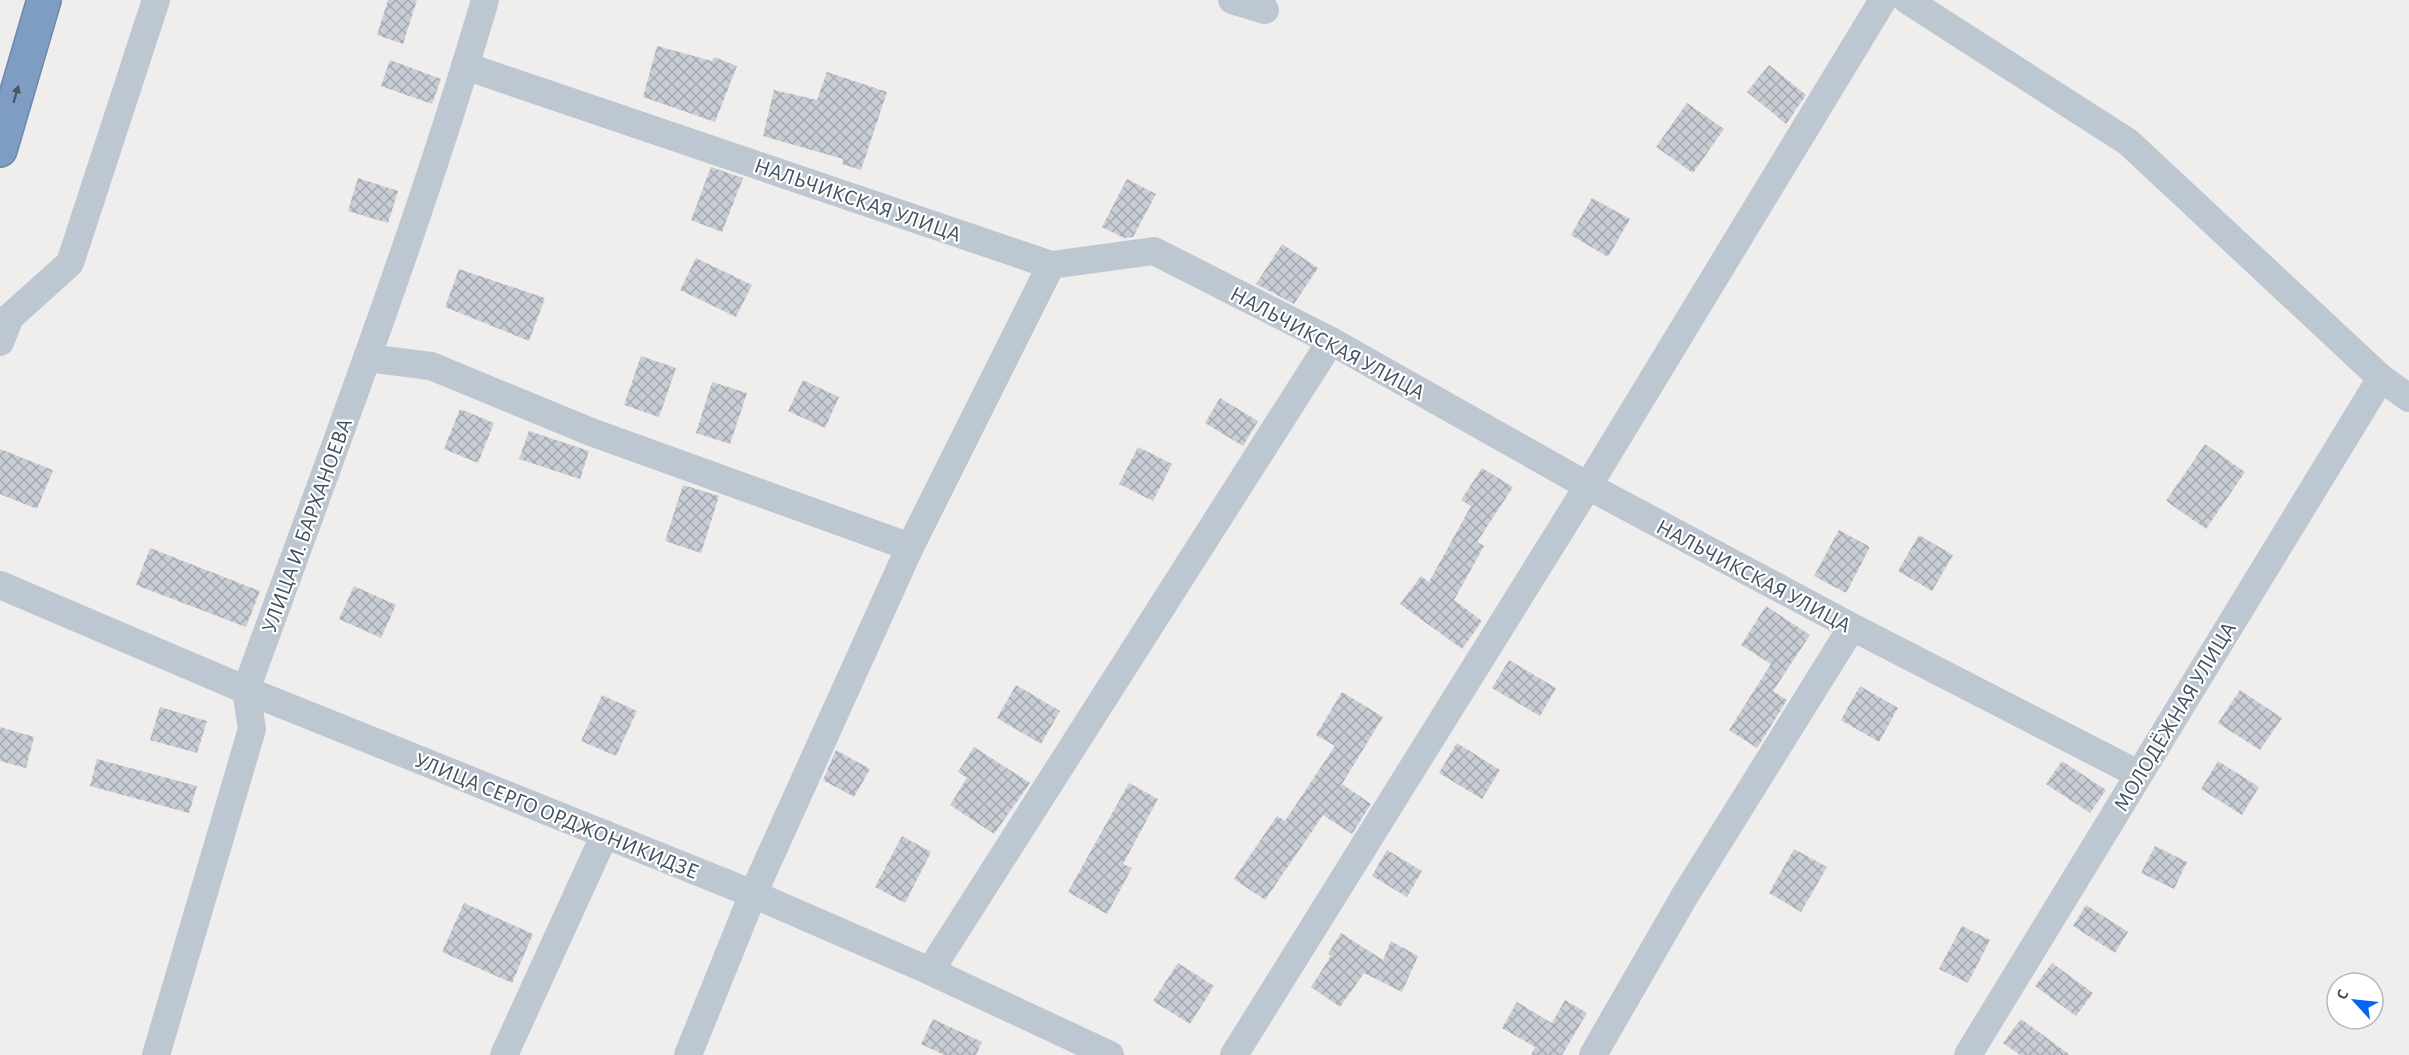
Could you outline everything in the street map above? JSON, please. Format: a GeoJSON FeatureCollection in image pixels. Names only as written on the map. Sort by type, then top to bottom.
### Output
{"type":"FeatureCollection","features":[{"type":"Feature","properties":{"kind":"highway"},"geometry":{"type":"LineString","coordinates":[[0,150],[44,0]]}},
{"type":"Feature","properties":{"kind":"street"},"geometry":{"type":"LineString","coordinates":[[0,342],[10,317],[69,263],[156,0]]}},
{"type":"Feature","properties":{"kind":"street","name":"УЛИЦА И. БАРХАНОЕВА"},"geometry":{"type":"LineString","coordinates":[[156,1055],[252,729],[246,690],[367,358],[485,0]]}},
{"type":"Feature","properties":{"kind":"street"},"geometry":{"type":"LineString","coordinates":[[1232,0],[1265,10]]}},
{"type":"Feature","properties":{"kind":"street"},"geometry":{"type":"LineString","coordinates":[[1234,1055],[1588,486],[1883,0]]}},
{"type":"Feature","properties":{"kind":"street"},"geometry":{"type":"LineString","coordinates":[[1907,0],[2128,142],[2381,378],[2409,398]]}},
{"type":"Feature","properties":{"kind":"street","name":"НАЛЬЧИКСКАЯ УЛИЦА"},"geometry":{"type":"LineString","coordinates":[[465,66],[1051,265],[1154,251],[1331,341],[1588,486],[1852,627],[2138,774]]}},
{"type":"Feature","properties":{"kind":"street"},"geometry":{"type":"LineString","coordinates":[[688,1055],[753,894],[910,547],[1051,265]]}},
{"type":"Feature","properties":{"kind":"street"},"geometry":{"type":"LineString","coordinates":[[930,971],[1331,341]]}},
{"type":"Feature","properties":{"kind":"street"},"geometry":{"type":"LineString","coordinates":[[367,358],[431,366],[591,432],[910,547]]}},
{"type":"Feature","properties":{"kind":"street","name":"МОЛОДЁЖНАЯ УЛИЦА"},"geometry":{"type":"LineString","coordinates":[[1968,1055],[2381,378]]}},
{"type":"Feature","properties":{"kind":"street","name":"УЛИЦА СЕРГО ОРДЖОНИКИДЗЕ"},"geometry":{"type":"LineString","coordinates":[[0,585],[246,690],[753,894],[930,971],[1110,1055]]}},
{"type":"Feature","properties":{"kind":"street"},"geometry":{"type":"LineString","coordinates":[[1593,1055],[1684,897],[1852,627]]}},
{"type":"Feature","properties":{"kind":"street"},"geometry":{"type":"LineString","coordinates":[[504,1055],[605,834]]}},
{"type":"Feature","properties":{"kind":"building"},"geometry":{"type":"Polygon","coordinates":[[[388,0],[417,0],[403,44],[377,35],[388,0]]]}},
{"type":"Feature","properties":{"kind":"building"},"geometry":{"type":"Polygon","coordinates":[[[657,46],[712,61],[714,57],[737,66],[715,122],[643,97],[657,46]]]}},
{"type":"Feature","properties":{"kind":"building"},"geometry":{"type":"Polygon","coordinates":[[[390,60],[441,79],[432,104],[381,86],[390,60]]]}},
{"type":"Feature","properties":{"kind":"building"},"geometry":{"type":"Polygon","coordinates":[[[1769,65],[1806,95],[1786,124],[1747,92],[1769,65]]]}},
{"type":"Feature","properties":{"kind":"building"},"geometry":{"type":"Polygon","coordinates":[[[827,72],[887,92],[861,170],[842,164],[843,159],[763,136],[774,90],[817,100],[827,72]]]}},
{"type":"Feature","properties":{"kind":"building"},"geometry":{"type":"Polygon","coordinates":[[[1687,103],[1724,129],[1693,173],[1656,147],[1687,103]]]}},
{"type":"Feature","properties":{"kind":"building"},"geometry":{"type":"Polygon","coordinates":[[[711,167],[743,178],[722,232],[691,220],[711,167]]]}},
{"type":"Feature","properties":{"kind":"building"},"geometry":{"type":"Polygon","coordinates":[[[358,178],[398,191],[388,223],[348,211],[358,178]]]}},
{"type":"Feature","properties":{"kind":"building"},"geometry":{"type":"Polygon","coordinates":[[[1127,179],[1156,194],[1133,237],[1124,238],[1102,227],[1127,179]]]}},
{"type":"Feature","properties":{"kind":"building"},"geometry":{"type":"Polygon","coordinates":[[[1592,198],[1630,219],[1608,257],[1571,235],[1592,198]]]}},
{"type":"Feature","properties":{"kind":"building"},"geometry":{"type":"Polygon","coordinates":[[[1282,244],[1318,268],[1294,304],[1256,284],[1282,244]]]}},
{"type":"Feature","properties":{"kind":"building"},"geometry":{"type":"Polygon","coordinates":[[[696,258],[752,285],[736,317],[680,290],[696,258]]]}},
{"type":"Feature","properties":{"kind":"building"},"geometry":{"type":"Polygon","coordinates":[[[459,269],[545,298],[529,341],[445,307],[459,269]]]}},
{"type":"Feature","properties":{"kind":"building"},"geometry":{"type":"Polygon","coordinates":[[[641,356],[676,368],[659,417],[624,405],[641,356]]]}},
{"type":"Feature","properties":{"kind":"building"},"geometry":{"type":"Polygon","coordinates":[[[803,380],[839,397],[825,428],[788,411],[803,380]]]}},
{"type":"Feature","properties":{"kind":"building"},"geometry":{"type":"Polygon","coordinates":[[[712,382],[747,393],[730,444],[696,433],[712,382]]]}},
{"type":"Feature","properties":{"kind":"building"},"geometry":{"type":"Polygon","coordinates":[[[1220,398],[1258,421],[1243,446],[1205,423],[1220,398]]]}},
{"type":"Feature","properties":{"kind":"building"},"geometry":{"type":"Polygon","coordinates":[[[460,409],[494,423],[478,463],[444,449],[460,409]]]}},
{"type":"Feature","properties":{"kind":"building"},"geometry":{"type":"Polygon","coordinates":[[[529,431],[589,451],[580,479],[519,459],[529,431]]]}},
{"type":"Feature","properties":{"kind":"building"},"geometry":{"type":"Polygon","coordinates":[[[2205,444],[2245,472],[2206,529],[2166,501],[2205,444]]]}},
{"type":"Feature","properties":{"kind":"building"},"geometry":{"type":"Polygon","coordinates":[[[1138,447],[1172,464],[1153,501],[1119,484],[1138,447]]]}},
{"type":"Feature","properties":{"kind":"building"},"geometry":{"type":"Polygon","coordinates":[[[0,449],[53,470],[37,509],[0,494],[0,449]]]}},
{"type":"Feature","properties":{"kind":"building"},"geometry":{"type":"Polygon","coordinates":[[[1482,468],[1513,487],[1477,542],[1484,546],[1454,600],[1482,621],[1462,649],[1400,604],[1421,576],[1429,582],[1471,506],[1461,500],[1482,468]]]}},
{"type":"Feature","properties":{"kind":"building"},"geometry":{"type":"Polygon","coordinates":[[[683,485],[719,496],[701,553],[665,541],[683,485]]]}},
{"type":"Feature","properties":{"kind":"building"},"geometry":{"type":"Polygon","coordinates":[[[1839,530],[1870,547],[1846,593],[1814,576],[1839,530]]]}},
{"type":"Feature","properties":{"kind":"building"},"geometry":{"type":"Polygon","coordinates":[[[1919,535],[1953,555],[1932,591],[1898,571],[1919,535]]]}},
{"type":"Feature","properties":{"kind":"building"},"geometry":{"type":"Polygon","coordinates":[[[150,548],[260,591],[246,627],[136,585],[150,548]]]}},
{"type":"Feature","properties":{"kind":"building"},"geometry":{"type":"Polygon","coordinates":[[[354,586],[396,605],[381,638],[339,619],[354,586]]]}},
{"type":"Feature","properties":{"kind":"building"},"geometry":{"type":"Polygon","coordinates":[[[1766,606],[1810,635],[1773,691],[1787,700],[1757,748],[1729,730],[1771,664],[1741,645],[1766,606]]]}},
{"type":"Feature","properties":{"kind":"building"},"geometry":{"type":"Polygon","coordinates":[[[1509,660],[1556,688],[1540,716],[1492,688],[1509,660]]]}},
{"type":"Feature","properties":{"kind":"building"},"geometry":{"type":"Polygon","coordinates":[[[1016,685],[1060,711],[1041,744],[997,718],[1016,685]]]}},
{"type":"Feature","properties":{"kind":"building"},"geometry":{"type":"Polygon","coordinates":[[[1860,686],[1898,708],[1879,742],[1841,720],[1860,686]]]}},
{"type":"Feature","properties":{"kind":"building"},"geometry":{"type":"Polygon","coordinates":[[[2240,690],[2282,718],[2260,750],[2218,723],[2240,690]]]}},
{"type":"Feature","properties":{"kind":"building"},"geometry":{"type":"Polygon","coordinates":[[[1342,692],[1383,717],[1342,784],[1371,804],[1352,834],[1323,815],[1265,900],[1234,879],[1277,816],[1285,821],[1335,746],[1316,735],[1342,692]]]}},
{"type":"Feature","properties":{"kind":"building"},"geometry":{"type":"Polygon","coordinates":[[[602,695],[637,711],[616,756],[581,741],[602,695]]]}},
{"type":"Feature","properties":{"kind":"building"},"geometry":{"type":"Polygon","coordinates":[[[160,707],[207,721],[197,753],[150,740],[160,707]]]}},
{"type":"Feature","properties":{"kind":"building"},"geometry":{"type":"Polygon","coordinates":[[[0,727],[34,737],[26,768],[0,761],[0,727]]]}},
{"type":"Feature","properties":{"kind":"building"},"geometry":{"type":"Polygon","coordinates":[[[1457,743],[1500,770],[1482,799],[1439,773],[1457,743]]]}},
{"type":"Feature","properties":{"kind":"building"},"geometry":{"type":"Polygon","coordinates":[[[974,747],[1030,783],[994,834],[950,805],[967,778],[958,772],[974,747]]]}},
{"type":"Feature","properties":{"kind":"building"},"geometry":{"type":"Polygon","coordinates":[[[836,750],[870,769],[854,797],[823,780],[836,750]]]}},
{"type":"Feature","properties":{"kind":"building"},"geometry":{"type":"Polygon","coordinates":[[[97,759],[197,786],[189,813],[90,786],[97,759]]]}},
{"type":"Feature","properties":{"kind":"building"},"geometry":{"type":"Polygon","coordinates":[[[2062,761],[2106,790],[2090,813],[2046,784],[2062,761]]]}},
{"type":"Feature","properties":{"kind":"building"},"geometry":{"type":"Polygon","coordinates":[[[2218,761],[2259,787],[2242,815],[2201,789],[2218,761]]]}},
{"type":"Feature","properties":{"kind":"building"},"geometry":{"type":"Polygon","coordinates":[[[1129,783],[1158,799],[1123,864],[1132,868],[1107,914],[1068,892],[1129,783]]]}},
{"type":"Feature","properties":{"kind":"building"},"geometry":{"type":"Polygon","coordinates":[[[902,836],[931,852],[905,903],[875,887],[902,836]]]}},
{"type":"Feature","properties":{"kind":"building"},"geometry":{"type":"Polygon","coordinates":[[[2155,846],[2187,862],[2174,889],[2141,873],[2155,846]]]}},
{"type":"Feature","properties":{"kind":"building"},"geometry":{"type":"Polygon","coordinates":[[[1794,849],[1827,867],[1801,912],[1769,893],[1794,849]]]}},
{"type":"Feature","properties":{"kind":"building"},"geometry":{"type":"Polygon","coordinates":[[[1387,850],[1422,871],[1407,897],[1372,876],[1387,850]]]}},
{"type":"Feature","properties":{"kind":"building"},"geometry":{"type":"Polygon","coordinates":[[[464,903],[533,934],[512,983],[442,952],[464,903]]]}},
{"type":"Feature","properties":{"kind":"building"},"geometry":{"type":"Polygon","coordinates":[[[2086,905],[2128,932],[2115,953],[2073,926],[2086,905]]]}},
{"type":"Feature","properties":{"kind":"building"},"geometry":{"type":"Polygon","coordinates":[[[1962,926],[1990,940],[1968,983],[1939,969],[1962,926]]]}},
{"type":"Feature","properties":{"kind":"building"},"geometry":{"type":"Polygon","coordinates":[[[1341,933],[1383,960],[1391,941],[1418,956],[1402,992],[1364,973],[1340,1007],[1311,987],[1331,956],[1328,954],[1341,933]]]}},
{"type":"Feature","properties":{"kind":"building"},"geometry":{"type":"Polygon","coordinates":[[[1178,963],[1214,986],[1190,1024],[1153,1001],[1178,963]]]}},
{"type":"Feature","properties":{"kind":"building"},"geometry":{"type":"Polygon","coordinates":[[[2052,963],[2093,993],[2076,1016],[2035,986],[2052,963]]]}},
{"type":"Feature","properties":{"kind":"building"},"geometry":{"type":"Polygon","coordinates":[[[1565,1000],[1587,1013],[1562,1055],[1531,1055],[1535,1047],[1502,1028],[1517,1002],[1552,1023],[1565,1000]]]}},
{"type":"Feature","properties":{"kind":"building"},"geometry":{"type":"Polygon","coordinates":[[[933,1019],[982,1042],[976,1055],[944,1055],[921,1044],[933,1019]]]}},
{"type":"Feature","properties":{"kind":"building"},"geometry":{"type":"Polygon","coordinates":[[[2021,1019],[2070,1055],[2020,1055],[2003,1043],[2021,1019]]]}}]}
